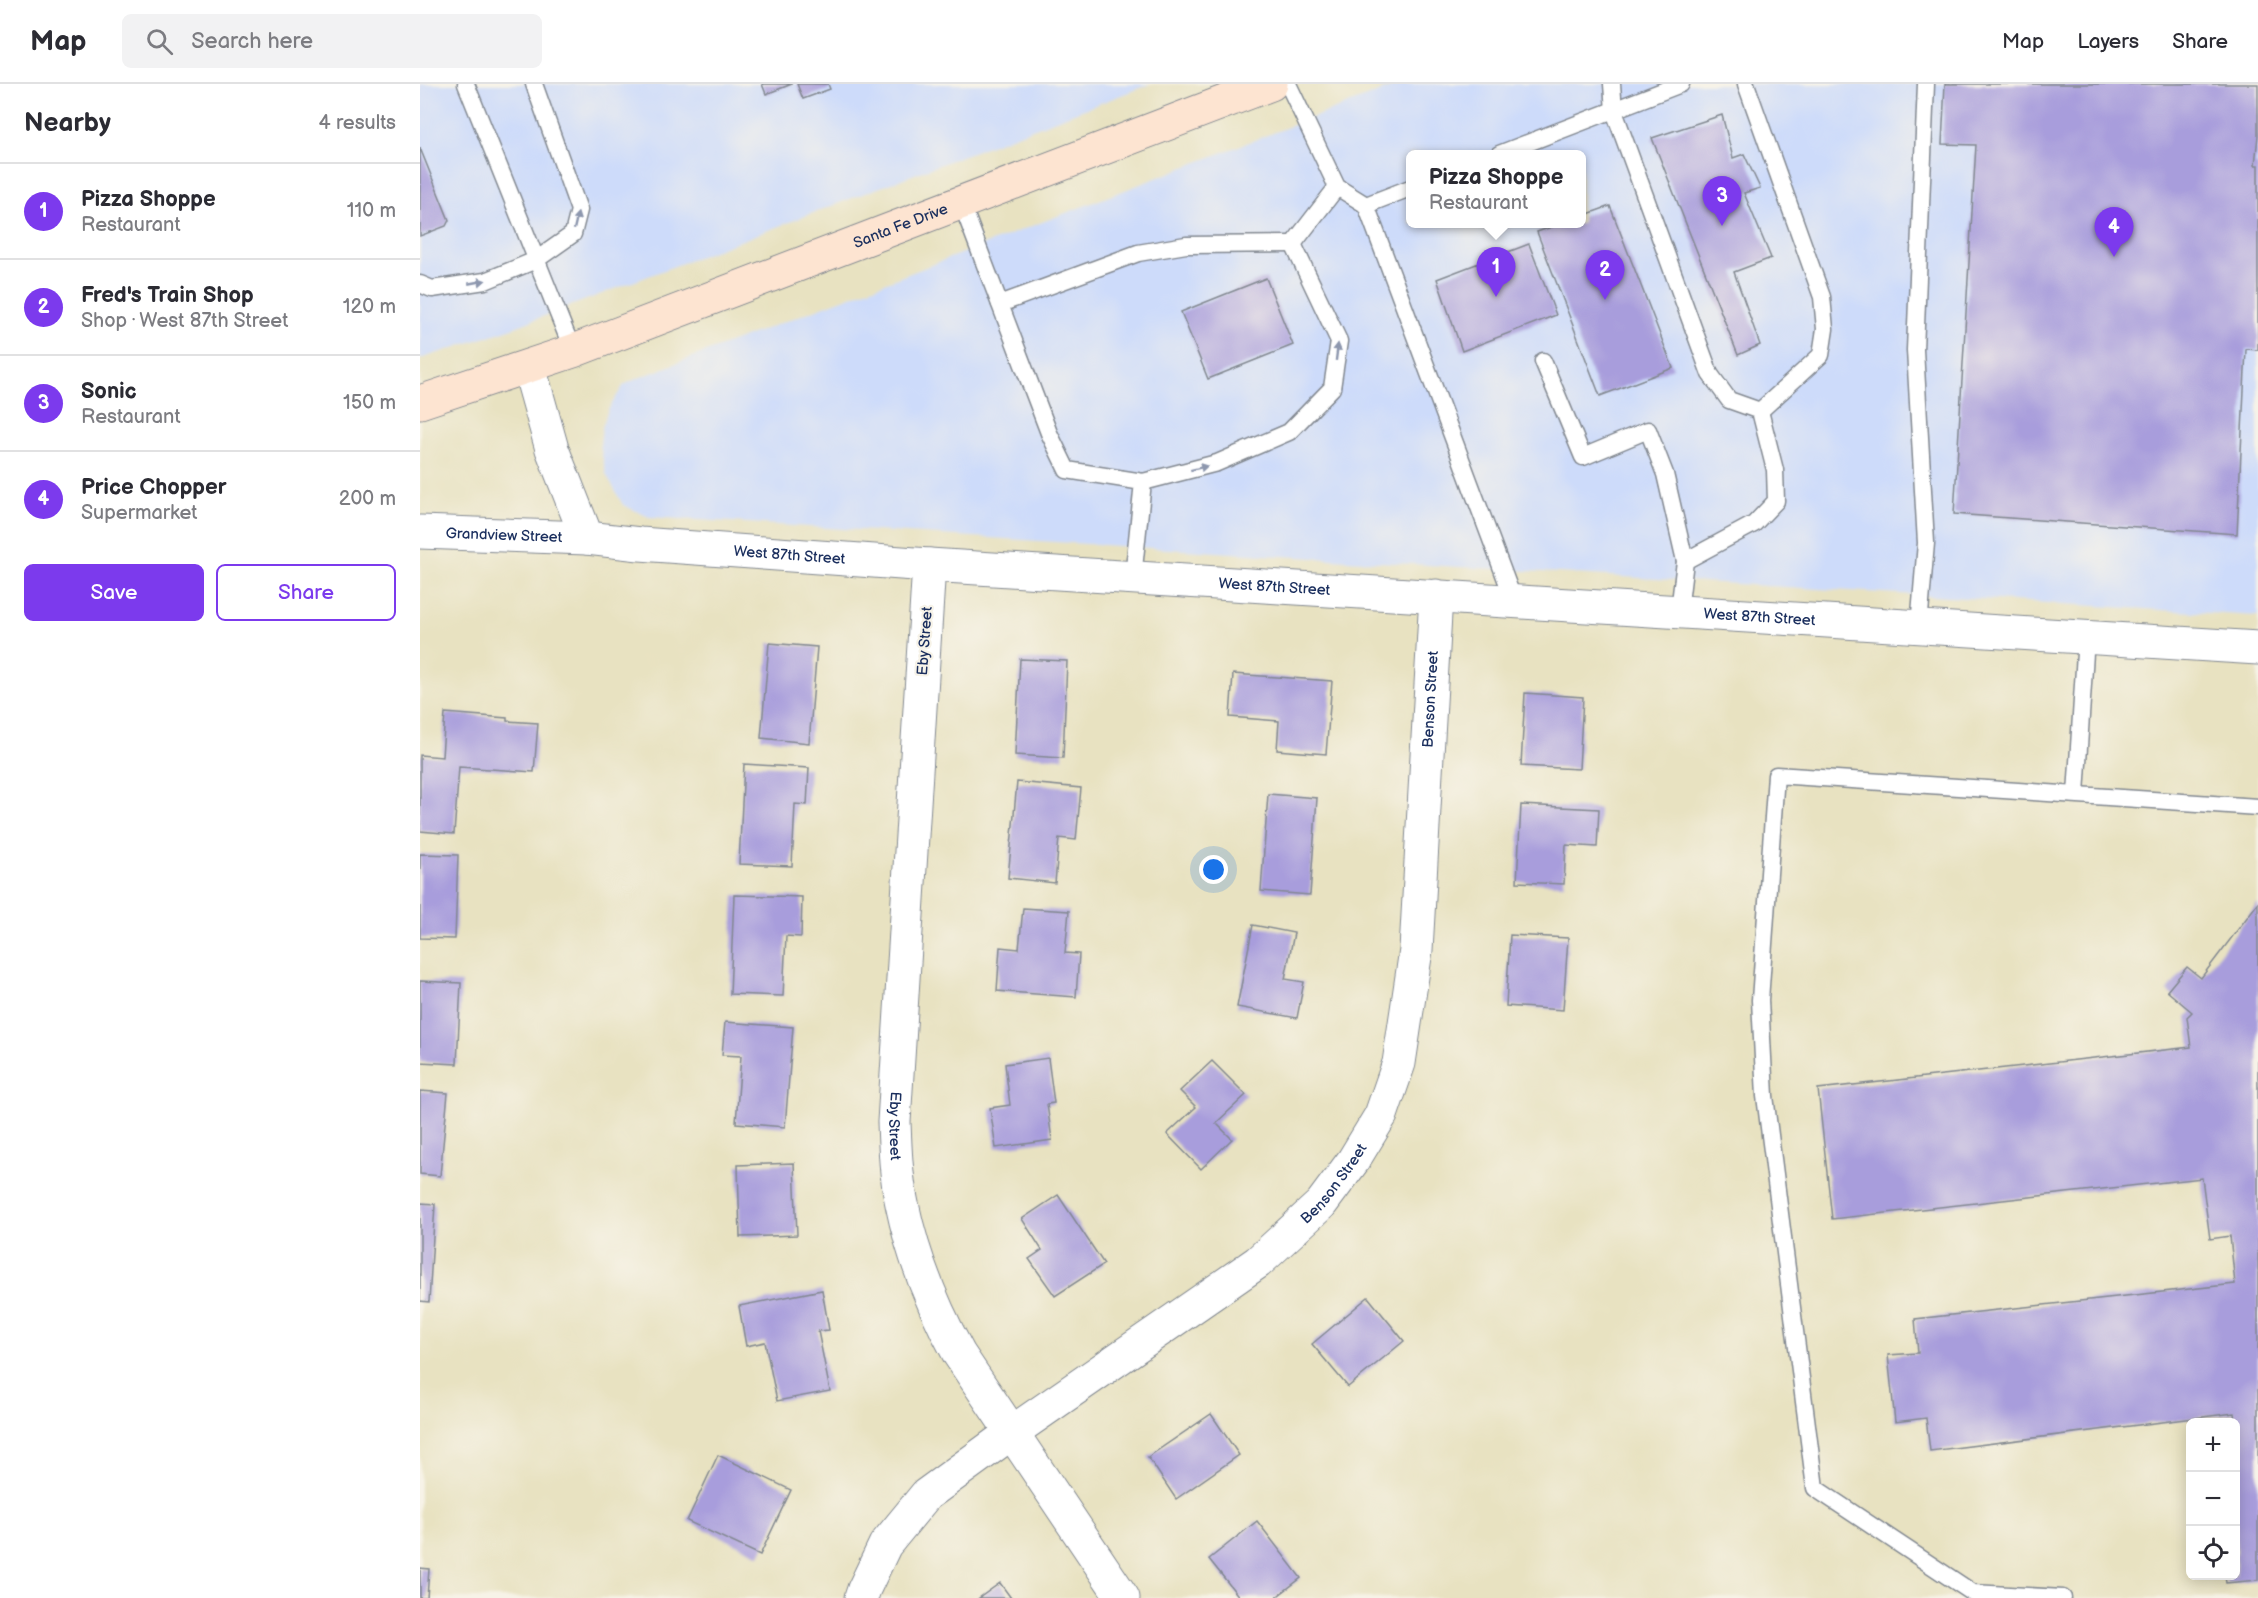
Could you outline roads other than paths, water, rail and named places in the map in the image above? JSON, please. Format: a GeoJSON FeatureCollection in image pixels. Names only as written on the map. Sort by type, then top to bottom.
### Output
{"type":"FeatureCollection","features":[{"type":"Feature","properties":{"kind":"main road","name":"Santa Fe Drive"},"geometry":{"type":"LineString","coordinates":[[529,367],[1255,87]]}},
{"type":"Feature","properties":{"kind":"main road"},"geometry":{"type":"LineString","coordinates":[[420,402],[529,367]]}},
{"type":"Feature","properties":{"kind":"street"},"geometry":{"type":"LineString","coordinates":[[529,367],[552,448],[586,538]]}},
{"type":"Feature","properties":{"kind":"street","name":"Grandview Street"},"geometry":{"type":"LineString","coordinates":[[420,532],[586,538]]}},
{"type":"Feature","properties":{"kind":"street","name":"West 87th Street"},"geometry":{"type":"LineString","coordinates":[[586,538],[929,565],[2258,648]]}},
{"type":"Feature","properties":{"kind":"street","name":"Eby Street"},"geometry":{"type":"LineString","coordinates":[[929,565],[894,1122],[896,1164],[902,1205],[926,1287],[959,1354],[1011,1432]]}},
{"type":"Feature","properties":{"kind":"street","name":"Benson Street"},"geometry":{"type":"LineString","coordinates":[[1011,1432],[1258,1262],[1321,1204],[1353,1161],[1381,1114],[1399,1063],[1416,950],[1436,596]]}},
{"type":"Feature","properties":{"kind":"street"},"geometry":{"type":"LineString","coordinates":[[861,1598],[885,1545],[926,1495],[1011,1432],[1123,1598]]}},
{"type":"Feature","properties":{"kind":"lane"},"geometry":{"type":"LineString","coordinates":[[466,84],[573,351]]}},
{"type":"Feature","properties":{"kind":"lane"},"geometry":{"type":"LineString","coordinates":[[420,284],[432,289],[485,280],[536,260],[573,234],[579,210],[534,84]]}},
{"type":"Feature","properties":{"kind":"lane"},"geometry":{"type":"LineString","coordinates":[[1288,84],[1337,187],[1366,205],[1514,601]]}},
{"type":"Feature","properties":{"kind":"lane"},"geometry":{"type":"LineString","coordinates":[[1612,84],[1614,111],[1710,374],[1729,400],[1760,411]]}},
{"type":"Feature","properties":{"kind":"lane"},"geometry":{"type":"LineString","coordinates":[[1510,150],[1681,84]]}},
{"type":"Feature","properties":{"kind":"lane"},"geometry":{"type":"LineString","coordinates":[[1746,84],[1822,297],[1825,329],[1821,355],[1760,411]]}},
{"type":"Feature","properties":{"kind":"lane"},"geometry":{"type":"LineString","coordinates":[[1919,626],[1926,543],[1914,350],[1926,84]]}},
{"type":"Feature","properties":{"kind":"lane"},"geometry":{"type":"LineString","coordinates":[[1293,244],[1337,187]]}},
{"type":"Feature","properties":{"kind":"lane"},"geometry":{"type":"LineString","coordinates":[[1366,205],[1406,190]]}},
{"type":"Feature","properties":{"kind":"lane"},"geometry":{"type":"LineString","coordinates":[[961,202],[1049,433],[1067,470],[1143,482],[1216,464],[1289,432],[1332,388],[1339,341],[1293,244]]}},
{"type":"Feature","properties":{"kind":"lane"},"geometry":{"type":"LineString","coordinates":[[1000,304],[1138,253],[1186,245],[1293,244]]}},
{"type":"Feature","properties":{"kind":"lane"},"geometry":{"type":"LineString","coordinates":[[1543,361],[1584,457],[1648,430],[1665,474],[1685,561],[1679,611]]}},
{"type":"Feature","properties":{"kind":"lane"},"geometry":{"type":"LineString","coordinates":[[1685,561],[1754,524],[1776,501],[1775,470],[1760,411]]}},
{"type":"Feature","properties":{"kind":"lane"},"geometry":{"type":"LineString","coordinates":[[1133,578],[1143,482]]}},
{"type":"Feature","properties":{"kind":"lane"},"geometry":{"type":"LineString","coordinates":[[2076,794],[2086,637]]}},
{"type":"Feature","properties":{"kind":"lane"},"geometry":{"type":"LineString","coordinates":[[2063,1598],[1973,1593],[1815,1488],[1765,1096],[1760,1000],[1776,775],[2258,807]]}},
{"type":"Feature","properties":{"kind":"place","name":"Sonic"},"geometry":{"type":"Point","coordinates":[1722,226]}},
{"type":"Feature","properties":{"kind":"place","name":"Price Chopper"},"geometry":{"type":"Point","coordinates":[2114,257]}},
{"type":"Feature","properties":{"kind":"place","name":"Pizza Shoppe"},"geometry":{"type":"Point","coordinates":[1496,297]}},
{"type":"Feature","properties":{"kind":"place","name":"Fred's Train Shop"},"geometry":{"type":"Point","coordinates":[1605,300]}}]}
